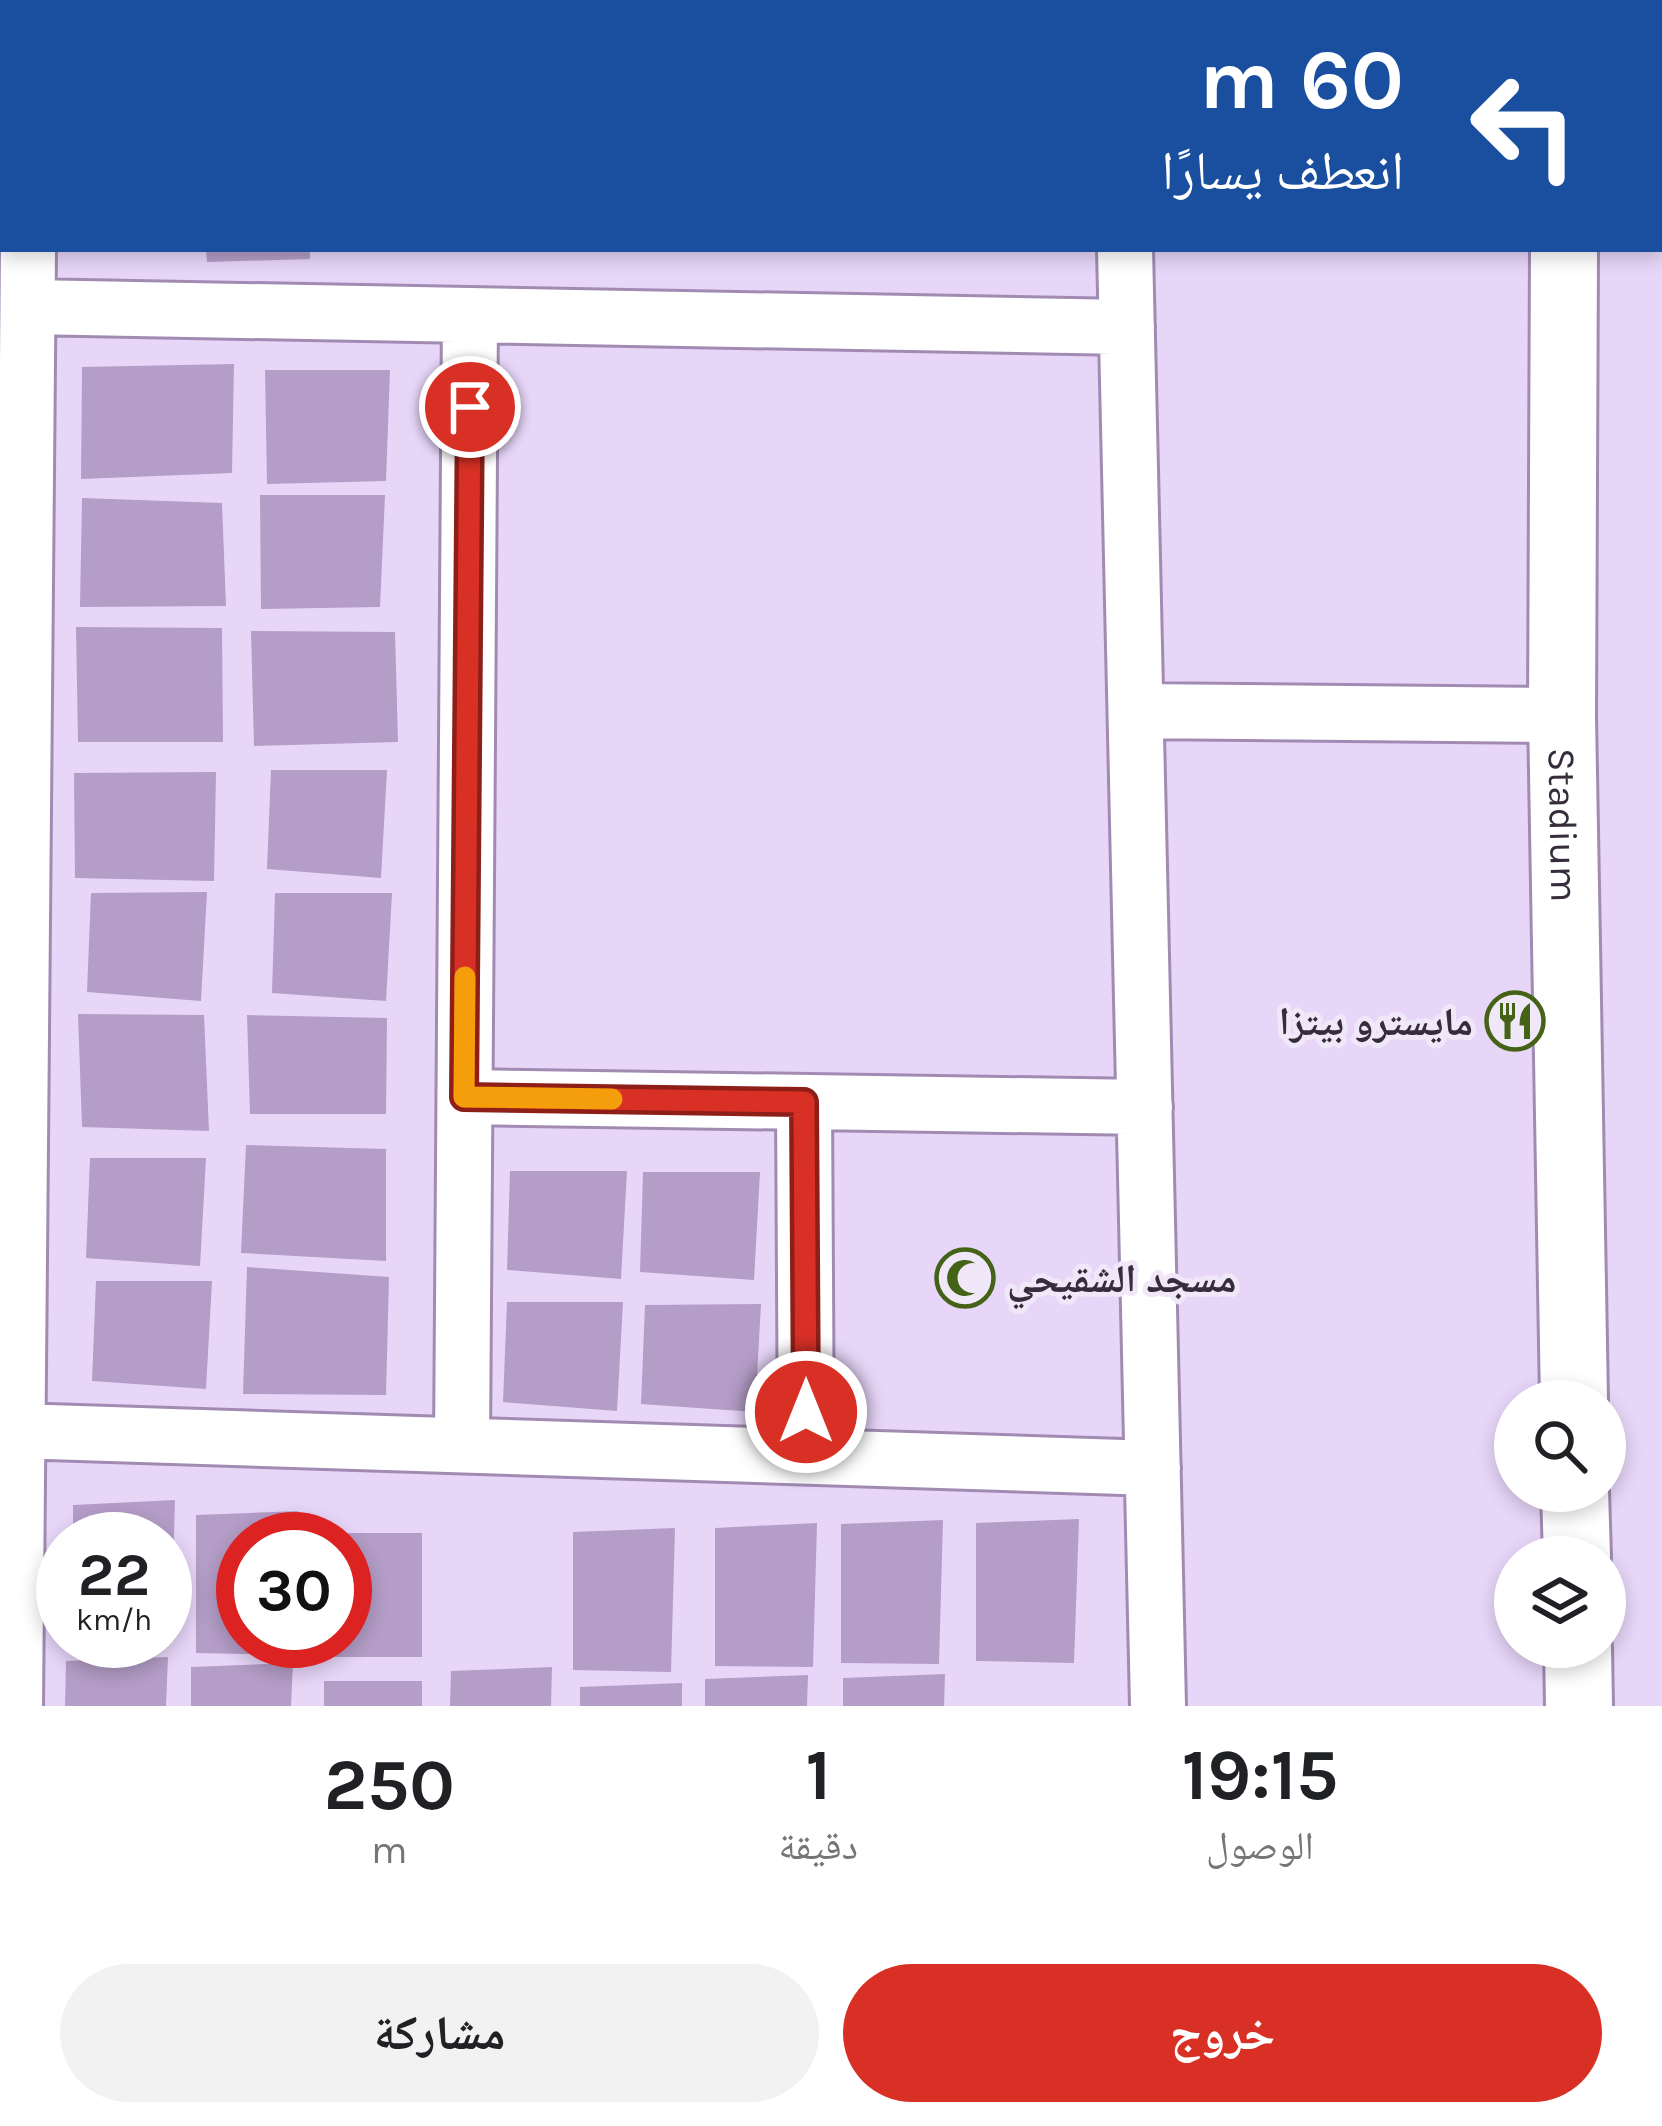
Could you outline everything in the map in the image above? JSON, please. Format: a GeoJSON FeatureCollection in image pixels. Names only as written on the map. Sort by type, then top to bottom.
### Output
{"type":"FeatureCollection","features":[{"type":"Feature","properties":{"kind":"main road","name":"Stadium"},"geometry":{"type":"LineString","coordinates":[[1564,252],[1562,715],[1574,1380]]}},
{"type":"Feature","properties":{"kind":"main road"},"geometry":{"type":"LineString","coordinates":[[1578,1668],[1579,1706]]}},
{"type":"Feature","properties":{"kind":"street"},"geometry":{"type":"LineString","coordinates":[[15,1706],[17,1431],[10,1046],[28,252]]}},
{"type":"Feature","properties":{"kind":"street"},"geometry":{"type":"LineString","coordinates":[[1125,252],[1158,1706]]}},
{"type":"Feature","properties":{"kind":"street"},"geometry":{"type":"LineString","coordinates":[[28,307],[1127,327]]}},
{"type":"Feature","properties":{"kind":"street"},"geometry":{"type":"LineString","coordinates":[[462,1445],[470,315]]}},
{"type":"Feature","properties":{"kind":"street"},"geometry":{"type":"LineString","coordinates":[[1136,711],[1562,715]]}},
{"type":"Feature","properties":{"kind":"street"},"geometry":{"type":"LineString","coordinates":[[464,1097],[1145,1107]]}},
{"type":"Feature","properties":{"kind":"street"},"geometry":{"type":"LineString","coordinates":[[804,1102],[806,1456]]}},
{"type":"Feature","properties":{"kind":"street"},"geometry":{"type":"LineString","coordinates":[[17,1431],[1153,1468]]}},
{"type":"Feature","properties":{"kind":"building"},"geometry":{"type":"Polygon","coordinates":[[[206,252],[310,252],[310,259],[207,262],[206,252]]]}},
{"type":"Feature","properties":{"kind":"building"},"geometry":{"type":"Polygon","coordinates":[[[234,364],[232,473],[81,479],[82,367],[234,364]]]}},
{"type":"Feature","properties":{"kind":"building"},"geometry":{"type":"Polygon","coordinates":[[[265,370],[390,370],[386,481],[267,484],[265,370]]]}},
{"type":"Feature","properties":{"kind":"building"},"geometry":{"type":"Polygon","coordinates":[[[260,495],[385,495],[380,607],[261,609],[260,495]]]}},
{"type":"Feature","properties":{"kind":"building"},"geometry":{"type":"Polygon","coordinates":[[[82,498],[222,503],[226,606],[80,607],[82,498]]]}},
{"type":"Feature","properties":{"kind":"building"},"geometry":{"type":"Polygon","coordinates":[[[76,627],[222,628],[223,742],[78,742],[76,627]]]}},
{"type":"Feature","properties":{"kind":"building"},"geometry":{"type":"Polygon","coordinates":[[[251,631],[395,632],[398,742],[254,746],[251,631]]]}},
{"type":"Feature","properties":{"kind":"building"},"geometry":{"type":"Polygon","coordinates":[[[271,770],[387,770],[381,878],[267,869],[271,770]]]}},
{"type":"Feature","properties":{"kind":"building"},"geometry":{"type":"Polygon","coordinates":[[[216,772],[214,881],[75,878],[74,773],[216,772]]]}},
{"type":"Feature","properties":{"kind":"building"},"geometry":{"type":"Polygon","coordinates":[[[207,892],[201,1001],[87,992],[91,893],[207,892]]]}},
{"type":"Feature","properties":{"kind":"building"},"geometry":{"type":"Polygon","coordinates":[[[275,893],[392,893],[386,1001],[272,993],[275,893]]]}},
{"type":"Feature","properties":{"kind":"building"},"geometry":{"type":"Polygon","coordinates":[[[78,1014],[204,1015],[209,1131],[82,1127],[78,1014]]]}},
{"type":"Feature","properties":{"kind":"building"},"geometry":{"type":"Polygon","coordinates":[[[247,1015],[387,1018],[386,1114],[250,1114],[247,1015]]]}},
{"type":"Feature","properties":{"kind":"building"},"geometry":{"type":"Polygon","coordinates":[[[246,1145],[386,1149],[386,1261],[241,1253],[246,1145]]]}},
{"type":"Feature","properties":{"kind":"building"},"geometry":{"type":"Polygon","coordinates":[[[90,1158],[206,1158],[200,1266],[86,1258],[90,1158]]]}},
{"type":"Feature","properties":{"kind":"building"},"geometry":{"type":"Polygon","coordinates":[[[510,1171],[627,1171],[621,1279],[507,1270],[510,1171]]]}},
{"type":"Feature","properties":{"kind":"building"},"geometry":{"type":"Polygon","coordinates":[[[643,1172],[760,1172],[754,1280],[640,1272],[643,1172]]]}},
{"type":"Feature","properties":{"kind":"building"},"geometry":{"type":"Polygon","coordinates":[[[247,1267],[389,1277],[386,1395],[243,1394],[247,1267]]]}},
{"type":"Feature","properties":{"kind":"building"},"geometry":{"type":"Polygon","coordinates":[[[96,1281],[212,1281],[206,1389],[92,1381],[96,1281]]]}},
{"type":"Feature","properties":{"kind":"building"},"geometry":{"type":"Polygon","coordinates":[[[507,1302],[623,1302],[617,1411],[503,1402],[507,1302]]]}},
{"type":"Feature","properties":{"kind":"building"},"geometry":{"type":"Polygon","coordinates":[[[761,1304],[755,1412],[641,1404],[645,1305],[761,1304]]]}},
{"type":"Feature","properties":{"kind":"building"},"geometry":{"type":"Polygon","coordinates":[[[175,1500],[175,1512],[73,1512],[73,1505],[175,1500]]]}},
{"type":"Feature","properties":{"kind":"building"},"geometry":{"type":"Polygon","coordinates":[[[216,1514],[216,1653],[196,1653],[196,1515],[216,1514]]]}},
{"type":"Feature","properties":{"kind":"building"},"geometry":{"type":"Polygon","coordinates":[[[1079,1519],[1074,1663],[976,1661],[976,1523],[1079,1519]]]}},
{"type":"Feature","properties":{"kind":"building"},"geometry":{"type":"Polygon","coordinates":[[[943,1520],[939,1664],[841,1663],[841,1524],[943,1520]]]}},
{"type":"Feature","properties":{"kind":"building"},"geometry":{"type":"Polygon","coordinates":[[[817,1523],[813,1667],[715,1666],[715,1528],[817,1523]]]}},
{"type":"Feature","properties":{"kind":"building"},"geometry":{"type":"Polygon","coordinates":[[[675,1528],[671,1672],[573,1670],[573,1532],[675,1528]]]}},
{"type":"Feature","properties":{"kind":"building"},"geometry":{"type":"Polygon","coordinates":[[[372,1533],[422,1533],[422,1657],[372,1657],[372,1533]]]}},
{"type":"Feature","properties":{"kind":"building"},"geometry":{"type":"Polygon","coordinates":[[[192,1667],[293,1668],[291,1706],[191,1706],[192,1667]]]}},
{"type":"Feature","properties":{"kind":"building"},"geometry":{"type":"Polygon","coordinates":[[[552,1667],[551,1706],[450,1706],[451,1671],[552,1667]]]}},
{"type":"Feature","properties":{"kind":"building"},"geometry":{"type":"Polygon","coordinates":[[[66,1668],[168,1668],[166,1706],[65,1706],[66,1668]]]}},
{"type":"Feature","properties":{"kind":"building"},"geometry":{"type":"Polygon","coordinates":[[[945,1674],[944,1706],[843,1706],[843,1678],[945,1674]]]}},
{"type":"Feature","properties":{"kind":"building"},"geometry":{"type":"Polygon","coordinates":[[[808,1675],[807,1706],[705,1706],[705,1679],[808,1675]]]}},
{"type":"Feature","properties":{"kind":"building"},"geometry":{"type":"Polygon","coordinates":[[[324,1681],[422,1681],[422,1706],[324,1706],[324,1681]]]}},
{"type":"Feature","properties":{"kind":"building"},"geometry":{"type":"Polygon","coordinates":[[[682,1683],[682,1706],[580,1706],[580,1687],[682,1683]]]}},
{"type":"Feature","properties":{"kind":"slow traffic"},"geometry":{"type":"LineString","coordinates":[[465,977],[464,1097],[612,1099]]}},
{"type":"Feature","properties":{"kind":"place","name":"مايسترو بيتزا"},"geometry":{"type":"Point","coordinates":[1515,1021]}},
{"type":"Feature","properties":{"kind":"place","name":"مسجد الشقيحي"},"geometry":{"type":"Point","coordinates":[965,1278]}},
{"type":"Feature","properties":{"kind":"route"},"geometry":{"type":"LineString","coordinates":[[470,407],[464,1097],[804,1102],[806,1412]]}}]}
